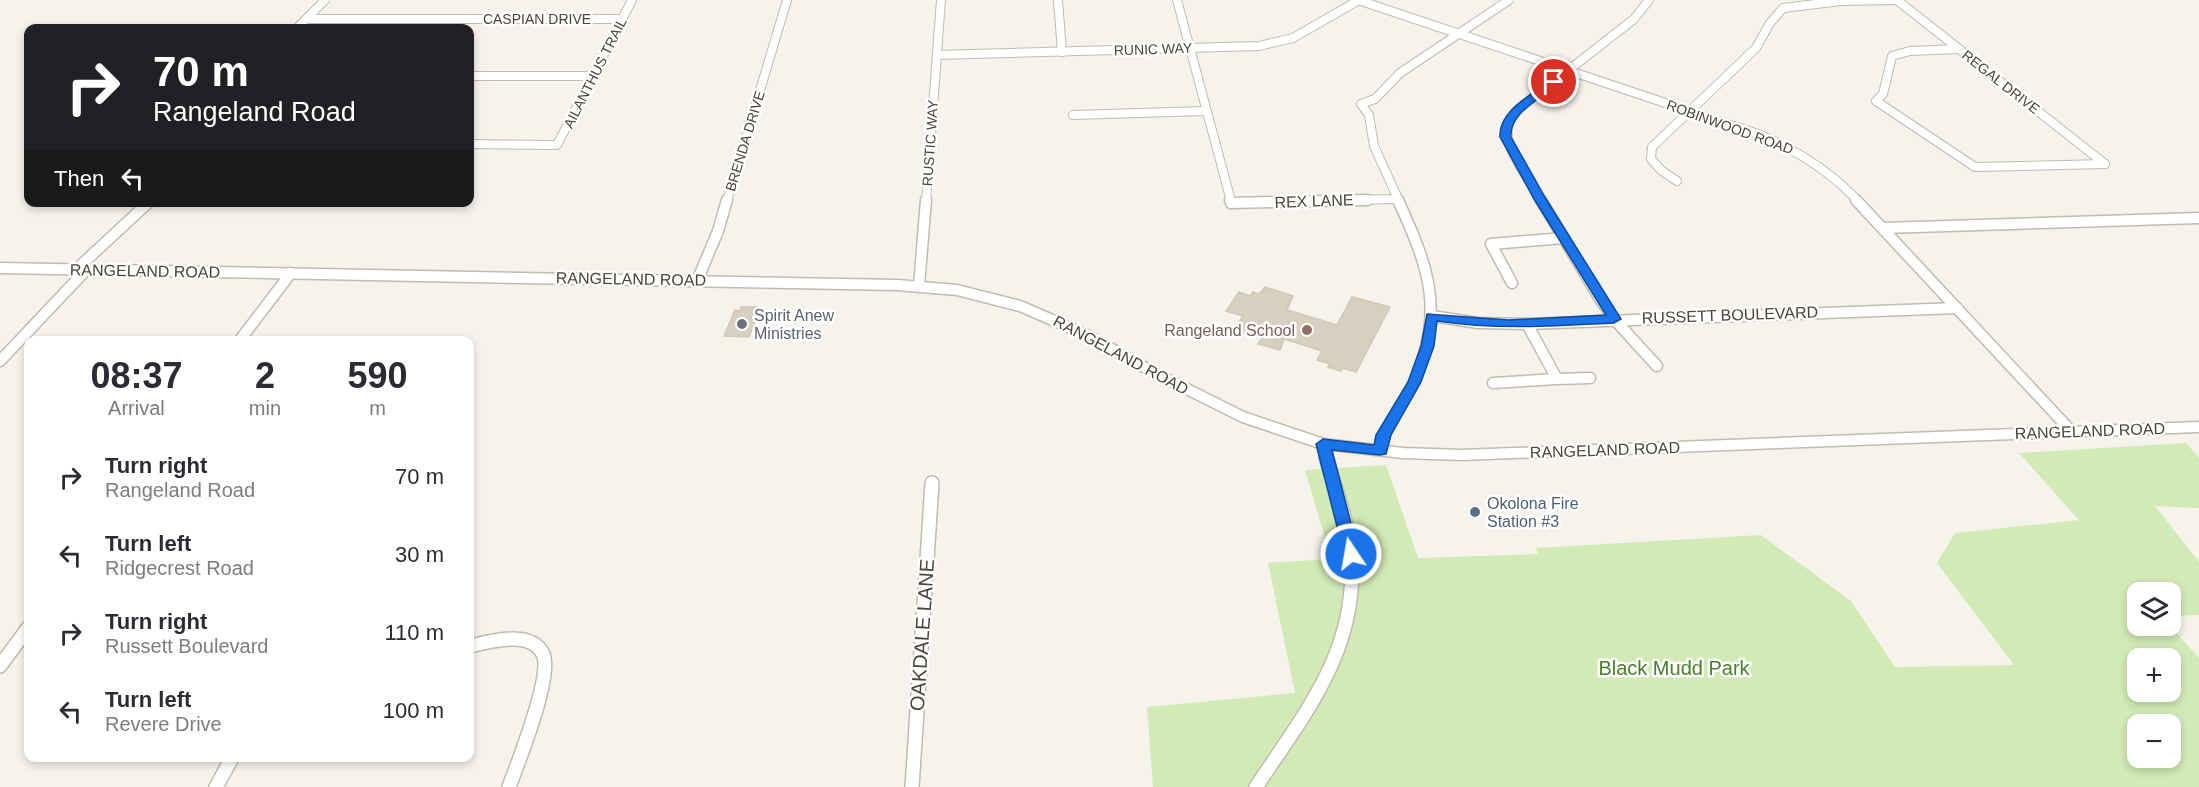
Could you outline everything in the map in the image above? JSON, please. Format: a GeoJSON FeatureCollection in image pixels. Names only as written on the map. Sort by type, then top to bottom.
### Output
{"type":"FeatureCollection","features":[{"type":"Feature","properties":{"kind":"street"},"geometry":{"type":"LineString","coordinates":[[301,24],[325,0]]}},
{"type":"Feature","properties":{"kind":"street","name":"AILANTHUS TRAIL"},"geometry":{"type":"LineString","coordinates":[[474,144],[557,145],[632,0]]}},
{"type":"Feature","properties":{"kind":"street","name":"BRENDA DRIVE"},"geometry":{"type":"LineString","coordinates":[[697,280],[718,231],[786,0]]}},
{"type":"Feature","properties":{"kind":"street","name":"RUSTIC WAY"},"geometry":{"type":"LineString","coordinates":[[919,286],[941,0]]}},
{"type":"Feature","properties":{"kind":"street"},"geometry":{"type":"LineString","coordinates":[[1058,0],[1062,52]]}},
{"type":"Feature","properties":{"kind":"street"},"geometry":{"type":"LineString","coordinates":[[1073,115],[1205,111],[1177,0]]}},
{"type":"Feature","properties":{"kind":"street","name":"RUNIC WAY"},"geometry":{"type":"LineString","coordinates":[[937,55],[1259,46],[1300,35],[1359,0]]}},
{"type":"Feature","properties":{"kind":"street","name":"ROBINWOOD ROAD"},"geometry":{"type":"LineString","coordinates":[[1359,0],[1774,140],[1809,158],[1827,171],[1883,228],[2072,432]]}},
{"type":"Feature","properties":{"kind":"street"},"geometry":{"type":"LineString","coordinates":[[1380,450],[1383,435],[1414,382],[1427,346],[1432,316],[1427,272],[1418,245],[1374,146],[1370,115],[1362,104],[1375,99],[1400,73],[1509,0]]}},
{"type":"Feature","properties":{"kind":"street"},"geometry":{"type":"LineString","coordinates":[[1649,0],[1634,19],[1515,112],[1507,122],[1505,130],[1509,145],[1614,319],[1657,366]]}},
{"type":"Feature","properties":{"kind":"street"},"geometry":{"type":"LineString","coordinates":[[1677,181],[1656,165],[1650,154],[1655,143],[1756,48],[1770,23],[1783,8],[1841,2],[1896,0]]}},
{"type":"Feature","properties":{"kind":"street","name":"REGAL DRIVE"},"geometry":{"type":"LineString","coordinates":[[1896,0],[2105,164],[1975,167],[1876,101],[1883,94],[1892,56],[1910,51],[1958,49]]}},
{"type":"Feature","properties":{"kind":"street","name":"CASPIAN DRIVE"},"geometry":{"type":"LineString","coordinates":[[307,19],[623,19]]}},
{"type":"Feature","properties":{"kind":"street"},"geometry":{"type":"LineString","coordinates":[[474,76],[594,76]]}},
{"type":"Feature","properties":{"kind":"street","name":"REX LANE"},"geometry":{"type":"LineString","coordinates":[[1205,111],[1231,203],[1397,199]]}},
{"type":"Feature","properties":{"kind":"street"},"geometry":{"type":"LineString","coordinates":[[0,360],[87,269],[81,265],[144,207]]}},
{"type":"Feature","properties":{"kind":"street"},"geometry":{"type":"LineString","coordinates":[[1883,228],[2199,218]]}},
{"type":"Feature","properties":{"kind":"street"},"geometry":{"type":"LineString","coordinates":[[1512,283],[1491,244],[1564,238]]}},
{"type":"Feature","properties":{"kind":"street","name":"RANGELAND ROAD"},"geometry":{"type":"LineString","coordinates":[[0,268],[697,280],[919,286],[973,293],[1033,310],[1088,334],[1215,405],[1269,427],[1323,444],[1420,455],[1474,455],[2199,427]]}},
{"type":"Feature","properties":{"kind":"street"},"geometry":{"type":"LineString","coordinates":[[243,336],[291,273]]}},
{"type":"Feature","properties":{"kind":"street","name":"RUSSETT BOULEVARD"},"geometry":{"type":"LineString","coordinates":[[1432,316],[1478,323],[1527,324],[1957,308]]}},
{"type":"Feature","properties":{"kind":"street"},"geometry":{"type":"LineString","coordinates":[[1527,324],[1557,380]]}},
{"type":"Feature","properties":{"kind":"street"},"geometry":{"type":"LineString","coordinates":[[1493,383],[1590,378]]}},
{"type":"Feature","properties":{"kind":"street"},"geometry":{"type":"LineString","coordinates":[[1256,787],[1332,671],[1348,618],[1352,588],[1351,566],[1344,521],[1323,444]]}},
{"type":"Feature","properties":{"kind":"street","name":"OAKDALE LANE"},"geometry":{"type":"LineString","coordinates":[[912,787],[932,483]]}},
{"type":"Feature","properties":{"kind":"street"},"geometry":{"type":"LineString","coordinates":[[0,666],[24,633]]}},
{"type":"Feature","properties":{"kind":"street"},"geometry":{"type":"LineString","coordinates":[[474,645],[514,639],[535,647],[543,655],[545,663],[543,684],[509,787]]}},
{"type":"Feature","properties":{"kind":"street"},"geometry":{"type":"LineString","coordinates":[[216,787],[230,762]]}},
{"type":"Feature","properties":{"kind":"green space","name":"Black Mudd Park"},"geometry":{"type":"Polygon","coordinates":[[[2186,443],[2199,458],[2199,508],[2155,506],[2199,562],[2199,615],[2181,616],[2181,582],[2127,582],[2127,636],[2179,636],[2199,658],[2199,787],[1153,787],[1147,707],[1295,693],[1268,563],[1331,559],[1305,470],[1386,465],[1418,558],[1538,554],[1536,548],[1761,535],[1851,601],[1895,667],[2014,665],[1937,563],[1955,533],[2079,520],[2019,453],[2186,443]]]}},
{"type":"Feature","properties":{"kind":"building","name":"Rangeland School"},"geometry":{"type":"Polygon","coordinates":[[[1265,287],[1293,296],[1287,310],[1337,325],[1352,297],[1390,307],[1356,372],[1343,368],[1341,371],[1317,360],[1322,351],[1284,339],[1280,350],[1258,344],[1262,338],[1234,330],[1243,316],[1226,311],[1239,292],[1250,296],[1253,292],[1258,294],[1265,287]]]}},
{"type":"Feature","properties":{"kind":"building","name":"Spirit Anew Ministries"},"geometry":{"type":"Polygon","coordinates":[[[741,307],[756,307],[755,310],[760,310],[749,337],[724,336],[735,310],[740,311],[741,307]]]}},
{"type":"Feature","properties":{"kind":"place","name":"Spirit Anew Ministries"},"geometry":{"type":"Point","coordinates":[742,324]}},
{"type":"Feature","properties":{"kind":"place","name":"Rangeland School"},"geometry":{"type":"Point","coordinates":[1307,330]}},
{"type":"Feature","properties":{"kind":"place","name":"Okolona Fire Station #3"},"geometry":{"type":"Point","coordinates":[1475,512]}},
{"type":"Feature","properties":{"kind":"route"},"geometry":{"type":"LineString","coordinates":[[1351,554],[1323,444],[1380,450],[1383,435],[1414,382],[1427,346],[1432,316],[1456,321],[1509,324],[1614,319],[1540,199],[1506,137],[1505,130],[1510,117],[1554,82]]}}]}
